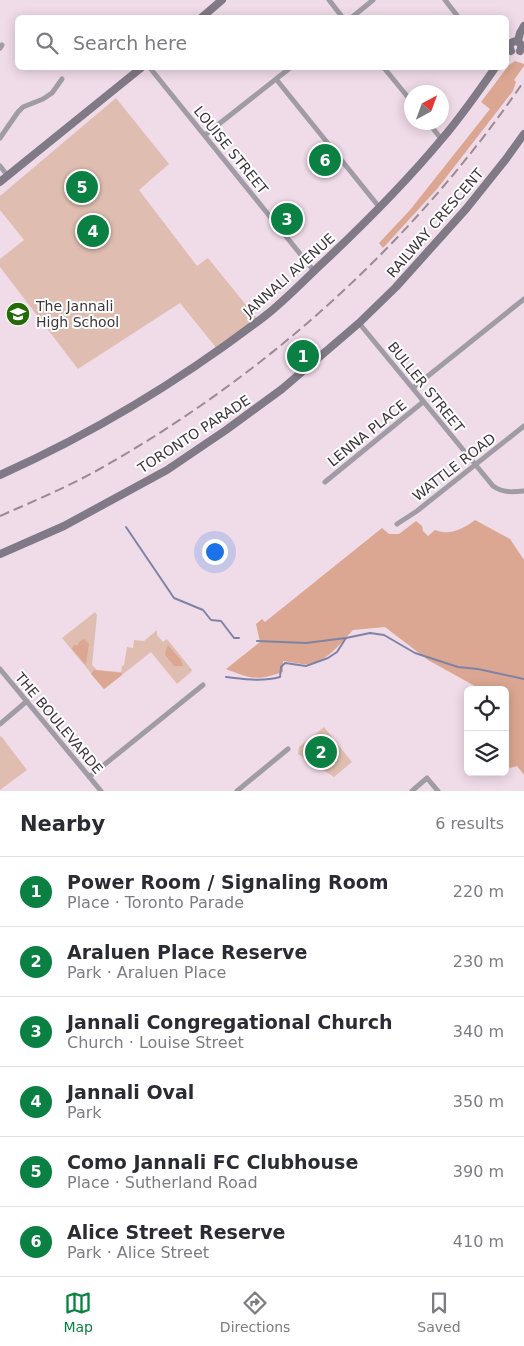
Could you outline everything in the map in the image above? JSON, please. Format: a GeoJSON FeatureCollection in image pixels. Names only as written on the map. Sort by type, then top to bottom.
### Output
{"type":"FeatureCollection","features":[{"type":"Feature","properties":{"kind":"street"},"geometry":{"type":"LineString","coordinates":[[204,15],[222,0]]}},
{"type":"Feature","properties":{"kind":"street"},"geometry":{"type":"LineString","coordinates":[[329,0],[341,15]]}},
{"type":"Feature","properties":{"kind":"street"},"geometry":{"type":"LineString","coordinates":[[355,15],[373,0]]}},
{"type":"Feature","properties":{"kind":"street"},"geometry":{"type":"LineString","coordinates":[[445,0],[457,15]]}},
{"type":"Feature","properties":{"kind":"street"},"geometry":{"type":"LineString","coordinates":[[518,41],[524,26]]}},
{"type":"Feature","properties":{"kind":"street"},"geometry":{"type":"LineString","coordinates":[[518,41],[522,46],[522,53],[509,53],[510,44],[518,41]]}},
{"type":"Feature","properties":{"kind":"street"},"geometry":{"type":"LineString","coordinates":[[0,182],[139,70]]}},
{"type":"Feature","properties":{"kind":"street","name":"LOUISE STREET"},"geometry":{"type":"LineString","coordinates":[[152,70],[314,271]]}},
{"type":"Feature","properties":{"kind":"street"},"geometry":{"type":"LineString","coordinates":[[205,135],[287,70]]}},
{"type":"Feature","properties":{"kind":"street"},"geometry":{"type":"LineString","coordinates":[[386,70],[404,92]]}},
{"type":"Feature","properties":{"kind":"street","name":"JANNALI AVENUE"},"geometry":{"type":"LineString","coordinates":[[0,475],[39,458],[96,428],[183,375],[266,315],[380,208],[442,140],[494,70]]}},
{"type":"Feature","properties":{"kind":"street"},"geometry":{"type":"LineString","coordinates":[[0,138],[23,107],[52,93],[62,79]]}},
{"type":"Feature","properties":{"kind":"street"},"geometry":{"type":"LineString","coordinates":[[276,79],[380,208]]}},
{"type":"Feature","properties":{"kind":"street"},"geometry":{"type":"LineString","coordinates":[[434,130],[442,140]]}},
{"type":"Feature","properties":{"kind":"street","name":"RAILWAY CRESCENT"},"geometry":{"type":"LineString","coordinates":[[359,323],[396,287],[466,209],[524,134]]}},
{"type":"Feature","properties":{"kind":"street"},"geometry":{"type":"LineString","coordinates":[[0,166],[8,176]]}},
{"type":"Feature","properties":{"kind":"street"},"geometry":{"type":"LineString","coordinates":[[413,388],[524,298]]}},
{"type":"Feature","properties":{"kind":"street","name":"BULLER STREET"},"geometry":{"type":"LineString","coordinates":[[359,323],[488,482],[498,490],[524,491]]}},
{"type":"Feature","properties":{"kind":"street","name":"TORONTO PARADE"},"geometry":{"type":"LineString","coordinates":[[0,554],[64,526],[167,470],[282,389],[359,323]]}},
{"type":"Feature","properties":{"kind":"street","name":"LENNA PLACE"},"geometry":{"type":"LineString","coordinates":[[325,482],[423,402]]}},
{"type":"Feature","properties":{"kind":"street","name":"WATTLE ROAD"},"geometry":{"type":"LineString","coordinates":[[397,524],[417,511],[524,426]]}},
{"type":"Feature","properties":{"kind":"street","name":"THE BOULEVARDE"},"geometry":{"type":"LineString","coordinates":[[0,669],[101,791]]}},
{"type":"Feature","properties":{"kind":"street"},"geometry":{"type":"LineString","coordinates":[[89,777],[203,685]]}},
{"type":"Feature","properties":{"kind":"street"},"geometry":{"type":"LineString","coordinates":[[0,724],[27,701]]}},
{"type":"Feature","properties":{"kind":"street"},"geometry":{"type":"LineString","coordinates":[[237,791],[288,749]]}},
{"type":"Feature","properties":{"kind":"street"},"geometry":{"type":"LineString","coordinates":[[412,791],[427,778],[438,791]]}},
{"type":"Feature","properties":{"kind":"shaded area"},"geometry":{"type":"Polygon","coordinates":[[[515,61],[524,64],[514,80],[516,82],[513,91],[437,189],[383,248],[379,243],[410,210],[490,109],[481,102],[505,70],[509,70],[509,65],[515,61]]]}},
{"type":"Feature","properties":{"kind":"shaded area"},"geometry":{"type":"Polygon","coordinates":[[[116,98],[169,164],[139,190],[197,266],[208,258],[259,321],[218,350],[180,303],[78,369],[0,267],[0,259],[24,240],[0,210],[0,196],[116,98]]]}},
{"type":"Feature","properties":{"kind":"shaded area"},"geometry":{"type":"Polygon","coordinates":[[[322,143],[341,167],[327,177],[309,154],[322,143]]]}},
{"type":"Feature","properties":{"kind":"shaded area"},"geometry":{"type":"Polygon","coordinates":[[[475,520],[510,539],[524,560],[524,775],[517,766],[509,767],[509,686],[475,686],[428,660],[385,627],[353,630],[337,648],[317,662],[302,664],[283,661],[283,672],[267,677],[254,678],[226,669],[260,642],[256,624],[262,619],[265,622],[382,528],[389,534],[399,534],[416,521],[422,526],[423,531],[428,536],[435,530],[451,532],[475,520]]]}},
{"type":"Feature","properties":{"kind":"shaded area"},"geometry":{"type":"Polygon","coordinates":[[[95,612],[97,615],[92,665],[97,670],[121,672],[127,647],[133,648],[134,640],[144,641],[157,630],[157,635],[163,642],[167,639],[192,670],[191,672],[177,684],[151,652],[104,689],[62,638],[95,612]]]}},
{"type":"Feature","properties":{"kind":"shaded area"},"geometry":{"type":"Polygon","coordinates":[[[84,639],[89,644],[86,665],[72,649],[74,645],[78,645],[84,639]]]}},
{"type":"Feature","properties":{"kind":"shaded area"},"geometry":{"type":"Polygon","coordinates":[[[168,645],[181,660],[183,666],[174,666],[165,655],[168,645]]]}},
{"type":"Feature","properties":{"kind":"shaded area"},"geometry":{"type":"Polygon","coordinates":[[[94,670],[122,673],[122,675],[104,689],[91,674],[94,670]]]}},
{"type":"Feature","properties":{"kind":"shaded area"},"geometry":{"type":"Polygon","coordinates":[[[324,727],[352,762],[334,777],[298,754],[299,747],[324,727]]]}},
{"type":"Feature","properties":{"kind":"shaded area"},"geometry":{"type":"Polygon","coordinates":[[[0,737],[27,770],[0,790],[0,737]]]}},
{"type":"Feature","properties":{"kind":"waterway"},"geometry":{"type":"LineString","coordinates":[[126,527],[174,598],[203,610],[211,620],[221,621],[234,638],[239,638]]}},
{"type":"Feature","properties":{"kind":"waterway"},"geometry":{"type":"LineString","coordinates":[[257,641],[306,643],[370,633],[384,635],[415,653],[458,667],[478,669],[524,679]]}},
{"type":"Feature","properties":{"kind":"waterway"},"geometry":{"type":"LineString","coordinates":[[226,677],[260,680],[280,677],[281,667],[285,663],[306,666],[328,658],[337,652],[346,638]]}},
{"type":"Feature","properties":{"kind":"railway"},"geometry":{"type":"LineString","coordinates":[[0,516],[96,471],[159,434],[219,393],[277,348],[332,301],[385,250],[435,197],[481,140],[524,81]]}},
{"type":"Feature","properties":{"kind":"place","name":"Alice Street Reserve"},"geometry":{"type":"Point","coordinates":[325,160]}},
{"type":"Feature","properties":{"kind":"place","name":"Como Jannali FC Clubhouse"},"geometry":{"type":"Point","coordinates":[82,187]}},
{"type":"Feature","properties":{"kind":"place","name":"Jannali Congregational Church"},"geometry":{"type":"Point","coordinates":[287,219]}},
{"type":"Feature","properties":{"kind":"place","name":"Jannali Oval"},"geometry":{"type":"Point","coordinates":[93,231]}},
{"type":"Feature","properties":{"kind":"place","name":"The Jannali High School"},"geometry":{"type":"Point","coordinates":[18,314]}},
{"type":"Feature","properties":{"kind":"place","name":"Power Room / Signaling Room"},"geometry":{"type":"Point","coordinates":[303,356]}},
{"type":"Feature","properties":{"kind":"place","name":"Araluen Place Reserve"},"geometry":{"type":"Point","coordinates":[321,752]}}]}
